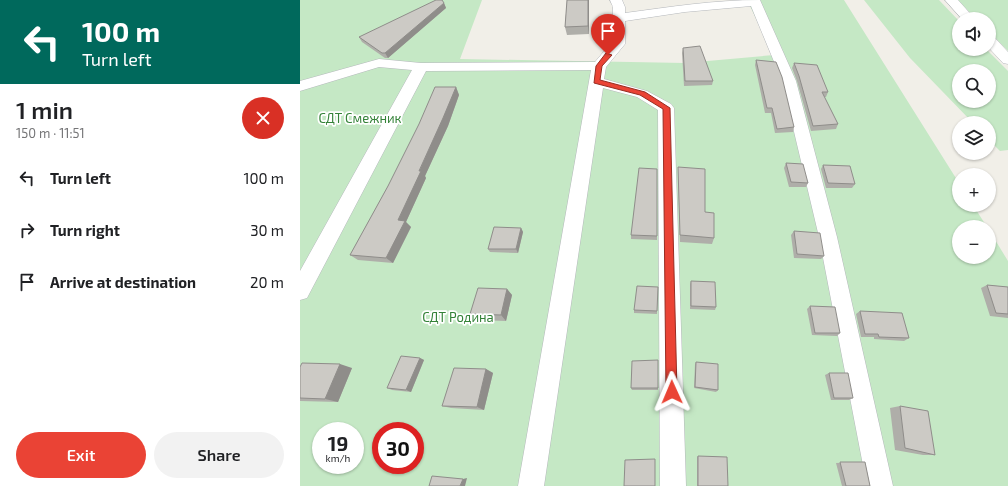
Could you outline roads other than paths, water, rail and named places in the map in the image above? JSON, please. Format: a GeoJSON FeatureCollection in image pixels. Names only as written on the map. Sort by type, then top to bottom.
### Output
{"type":"FeatureCollection","features":[{"type":"Feature","properties":{"kind":"street"},"geometry":{"type":"LineString","coordinates":[[951,0],[962,12]]}},
{"type":"Feature","properties":{"kind":"street"},"geometry":{"type":"LineString","coordinates":[[531,486],[598,74],[618,44],[617,9],[685,8],[754,1],[789,81],[828,237],[880,486]]}},
{"type":"Feature","properties":{"kind":"street"},"geometry":{"type":"LineString","coordinates":[[996,47],[1008,60]]}},
{"type":"Feature","properties":{"kind":"street"},"geometry":{"type":"LineString","coordinates":[[300,86],[379,63],[421,67],[598,74],[642,94],[666,108],[673,486]]}},
{"type":"Feature","properties":{"kind":"street"},"geometry":{"type":"LineString","coordinates":[[300,291],[421,67]]}},
{"type":"Feature","properties":{"kind":"park label","name":"СДТ Смежник"},"geometry":{"type":"Point","coordinates":[360,118]}},
{"type":"Feature","properties":{"kind":"park label","name":"СДТ Родина"},"geometry":{"type":"Point","coordinates":[458,317]}}]}
